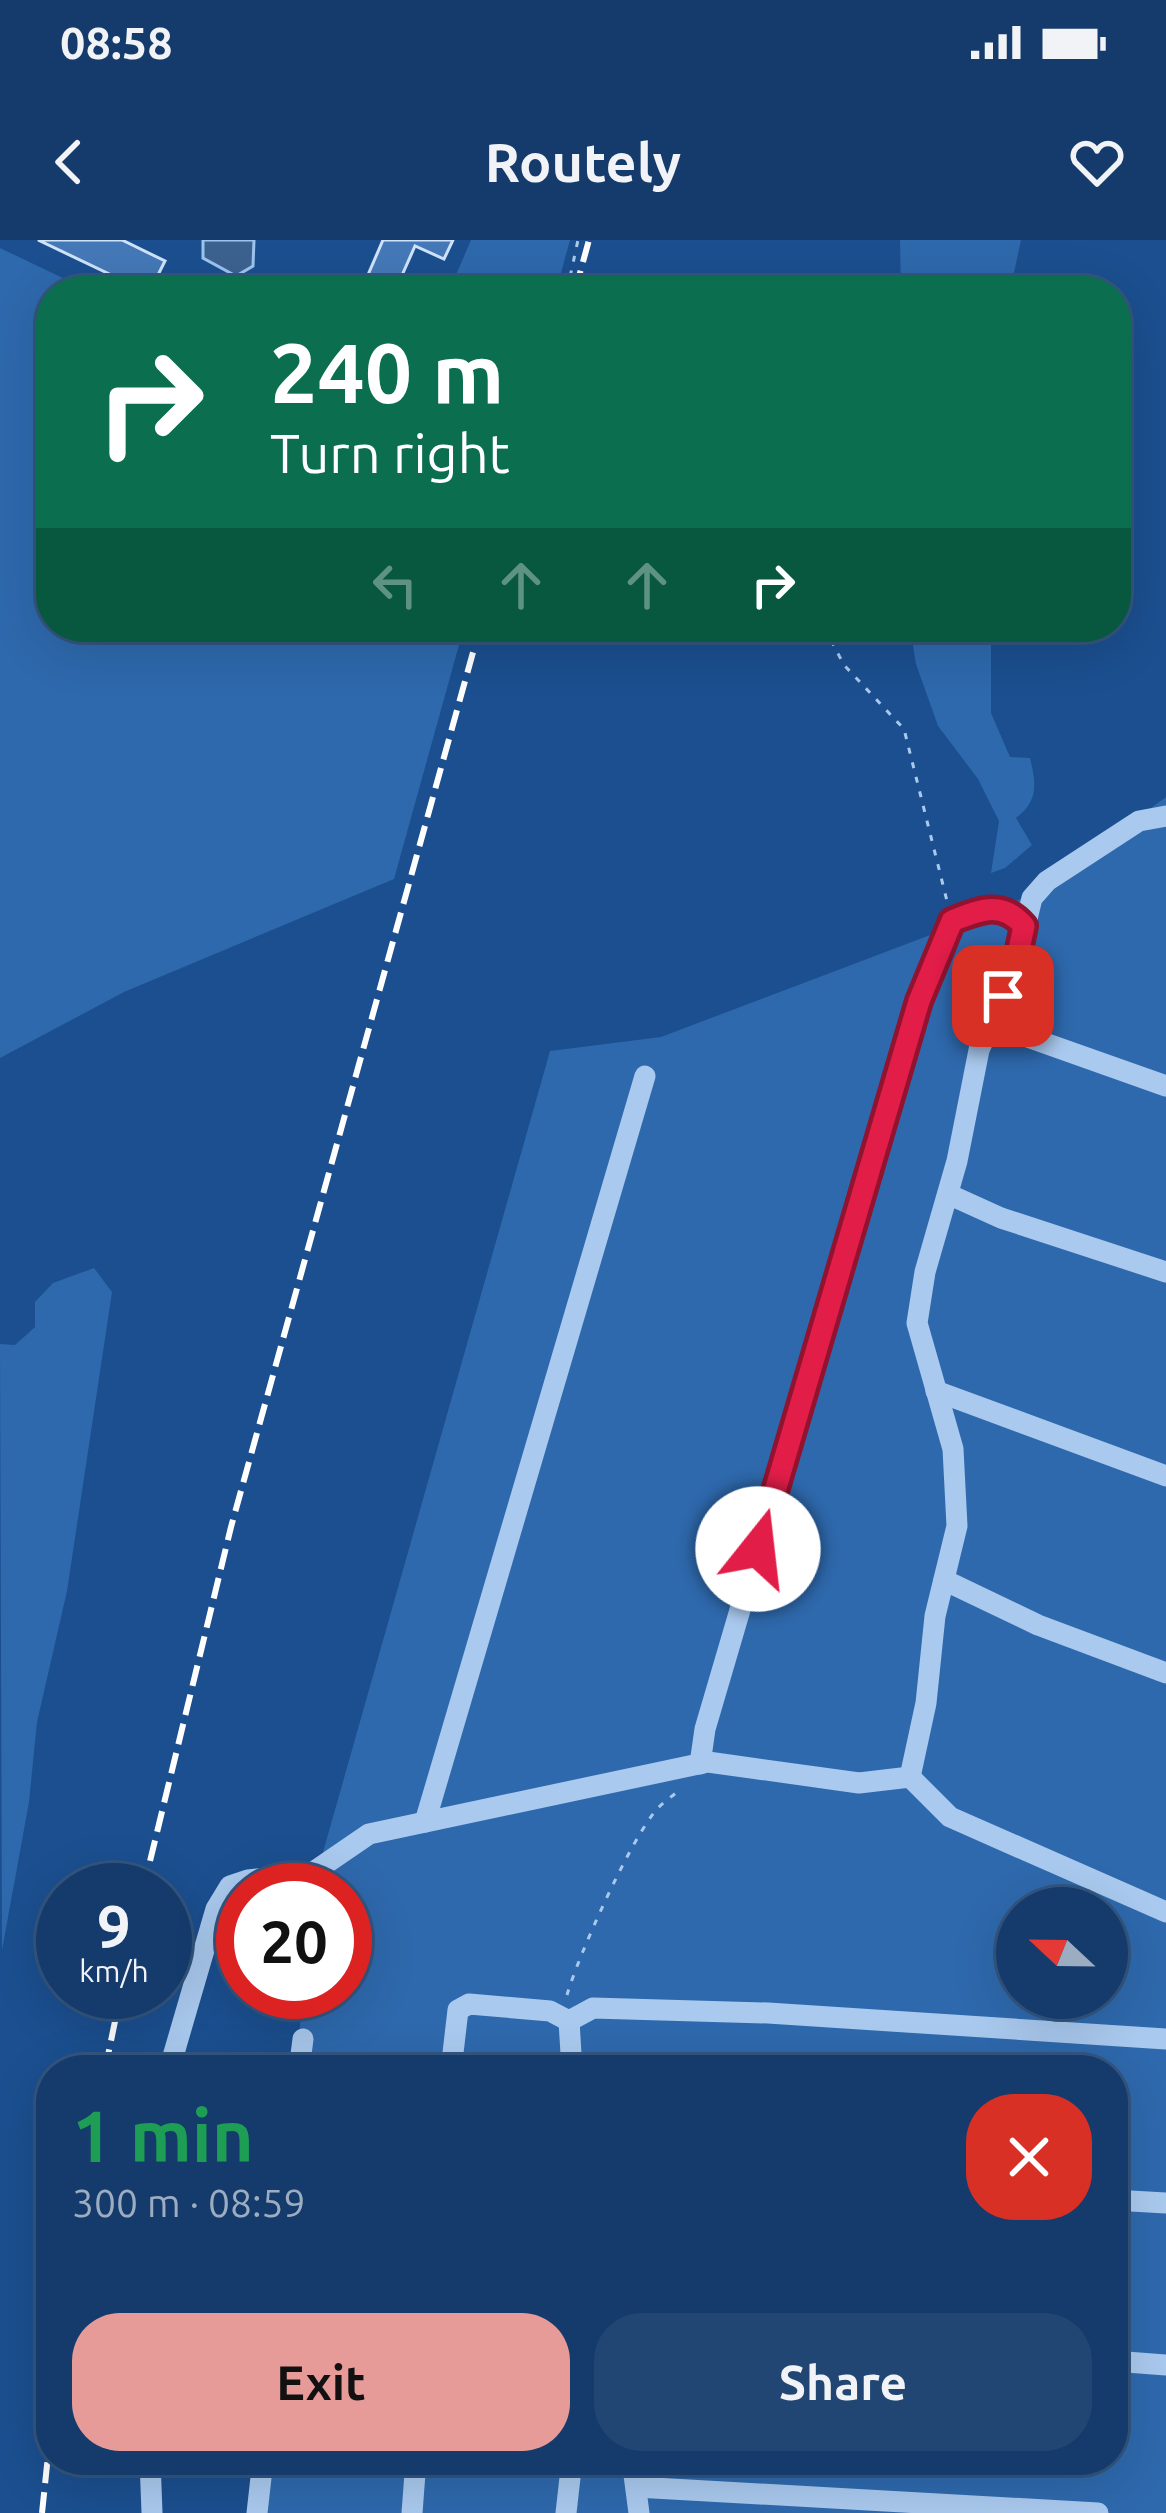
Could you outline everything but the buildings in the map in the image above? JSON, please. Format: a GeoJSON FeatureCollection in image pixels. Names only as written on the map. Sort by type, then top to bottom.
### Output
{"type":"FeatureCollection","features":[{"type":"Feature","properties":{"kind":"lane"},"geometry":{"type":"LineString","coordinates":[[910,1777],[926,1703],[935,1616],[957,1526],[953,1449],[916,1323],[979,1050],[1015,968],[1032,898],[1047,881],[1139,821],[1166,816]]}},
{"type":"Feature","properties":{"kind":"lane"},"geometry":{"type":"LineString","coordinates":[[700,1764],[705,1729],[919,1001],[952,921],[990,908],[1006,910],[1024,926]]}},
{"type":"Feature","properties":{"kind":"lane"},"geometry":{"type":"LineString","coordinates":[[991,1024],[1166,1086]]}},
{"type":"Feature","properties":{"kind":"lane"},"geometry":{"type":"LineString","coordinates":[[425,1822],[645,1076]]}},
{"type":"Feature","properties":{"kind":"lane"},"geometry":{"type":"LineString","coordinates":[[948,1194],[1001,1218],[1166,1272]]}},
{"type":"Feature","properties":{"kind":"lane"},"geometry":{"type":"LineString","coordinates":[[936,1391],[1166,1475]]}},
{"type":"Feature","properties":{"kind":"lane"},"geometry":{"type":"LineString","coordinates":[[944,1580],[1038,1624],[1166,1673]]}},
{"type":"Feature","properties":{"kind":"lane"},"geometry":{"type":"LineString","coordinates":[[173,2055],[216,1909],[230,1886],[312,1873],[369,1834],[700,1764],[859,1783],[910,1777]]}},
{"type":"Feature","properties":{"kind":"lane"},"geometry":{"type":"LineString","coordinates":[[910,1777],[950,1817],[1166,1912]]}},
{"type":"Feature","properties":{"kind":"lane"},"geometry":{"type":"LineString","coordinates":[[454,2055],[458,2010],[470,2004],[550,2011],[569,2020]]}},
{"type":"Feature","properties":{"kind":"lane"},"geometry":{"type":"LineString","coordinates":[[569,2020],[593,2008],[658,2010],[1166,2039]]}},
{"type":"Feature","properties":{"kind":"lane"},"geometry":{"type":"LineString","coordinates":[[569,2020],[571,2055]]}},
{"type":"Feature","properties":{"kind":"lane"},"geometry":{"type":"LineString","coordinates":[[301,2055],[303,2038]]}},
{"type":"Feature","properties":{"kind":"lane"},"geometry":{"type":"LineString","coordinates":[[1128,2201],[1166,2203]]}},
{"type":"Feature","properties":{"kind":"lane"},"geometry":{"type":"LineString","coordinates":[[1128,2361],[1166,2365]]}},
{"type":"Feature","properties":{"kind":"lane"},"geometry":{"type":"LineString","coordinates":[[151,2475],[152,2513]]}},
{"type":"Feature","properties":{"kind":"lane"},"geometry":{"type":"LineString","coordinates":[[257,2513],[261,2475]]}},
{"type":"Feature","properties":{"kind":"lane"},"geometry":{"type":"LineString","coordinates":[[412,2513],[415,2475]]}},
{"type":"Feature","properties":{"kind":"lane"},"geometry":{"type":"LineString","coordinates":[[566,2513],[570,2475]]}},
{"type":"Feature","properties":{"kind":"lane"},"geometry":{"type":"LineString","coordinates":[[634,2475],[639,2513]]}},
{"type":"Feature","properties":{"kind":"lane"},"geometry":{"type":"LineString","coordinates":[[635,2487],[1098,2513]]}},
{"type":"Feature","properties":{"kind":"path"},"geometry":{"type":"LineString","coordinates":[[570,276],[578,240]]}},
{"type":"Feature","properties":{"kind":"path"},"geometry":{"type":"LineString","coordinates":[[832,642],[844,665],[904,729],[952,921]]}},
{"type":"Feature","properties":{"kind":"path"},"geometry":{"type":"LineString","coordinates":[[569,2020],[567,1994],[578,1962],[633,1847],[656,1810],[688,1783],[700,1764]]}},
{"type":"Feature","properties":{"kind":"shaded area"},"geometry":{"type":"Polygon","coordinates":[[[203,240],[254,240],[253,266],[236,276],[203,258],[203,240]]]}},
{"type":"Feature","properties":{"kind":"shaded area"},"geometry":{"type":"Polygon","coordinates":[[[471,240],[570,240],[560,276],[455,276],[471,240]]]}},
{"type":"Feature","properties":{"kind":"shaded area"},"geometry":{"type":"Polygon","coordinates":[[[900,240],[1021,240],[1013,276],[901,276],[900,240]]]}},
{"type":"Feature","properties":{"kind":"shaded area"},"geometry":{"type":"Polygon","coordinates":[[[0,248],[59,276],[36,276],[36,642],[460,642],[394,879],[124,992],[0,1058],[0,248]]]}},
{"type":"Feature","properties":{"kind":"shaded area"},"geometry":{"type":"Polygon","coordinates":[[[912,642],[991,642],[991,713],[1010,757],[1030,758],[1034,783],[1029,805],[1016,818],[1032,845],[1005,868],[991,873],[999,821],[978,779],[938,726],[912,642]]]}},
{"type":"Feature","properties":{"kind":"shaded area"},"geometry":{"type":"Polygon","coordinates":[[[1166,797],[1166,2513],[250,2513],[254,2475],[1128,2475],[1128,2055],[297,2055],[301,2019],[372,2019],[372,1863],[320,1863],[550,1051],[661,1037],[1037,892],[1166,797]]]}},
{"type":"Feature","properties":{"kind":"shaded area"},"geometry":{"type":"Polygon","coordinates":[[[94,1268],[112,1292],[67,1591],[37,1722],[29,1802],[2,1950],[0,1344],[15,1345],[35,1327],[35,1302],[53,1283],[94,1268]]]}},
{"type":"Feature","properties":{"kind":"railway"},"geometry":{"type":"LineString","coordinates":[[579,276],[589,240]]}},
{"type":"Feature","properties":{"kind":"railway"},"geometry":{"type":"LineString","coordinates":[[150,1863],[231,1527],[476,642]]}},
{"type":"Feature","properties":{"kind":"railway"},"geometry":{"type":"LineString","coordinates":[[108,2055],[115,2019]]}},
{"type":"Feature","properties":{"kind":"railway"},"geometry":{"type":"LineString","coordinates":[[42,2513],[46,2475]]}},
{"type":"Feature","properties":{"kind":"route"},"geometry":{"type":"LineString","coordinates":[[758,1549],[919,1001],[952,921],[990,908],[1006,910],[1024,926],[1003,996]]}}]}
